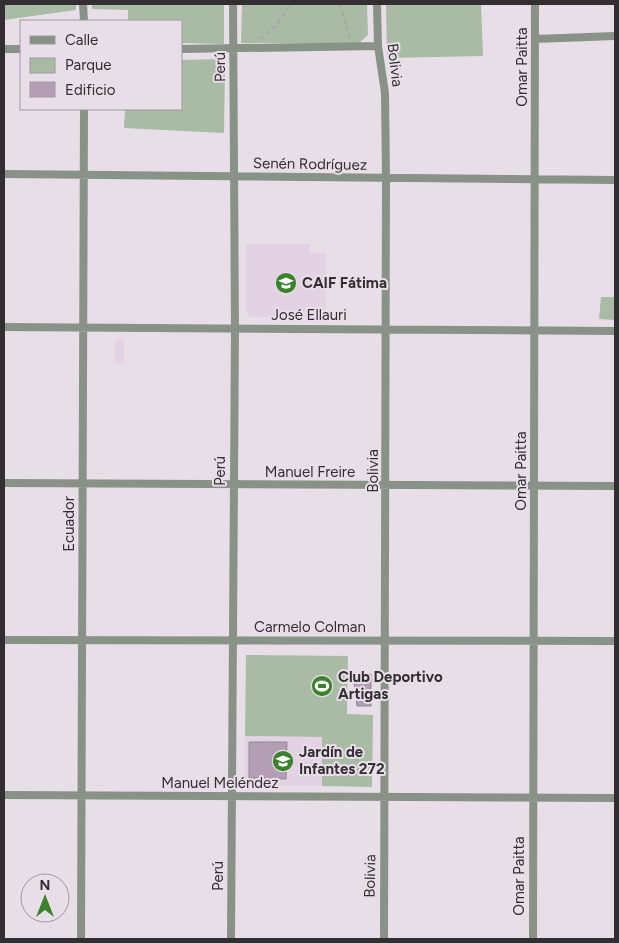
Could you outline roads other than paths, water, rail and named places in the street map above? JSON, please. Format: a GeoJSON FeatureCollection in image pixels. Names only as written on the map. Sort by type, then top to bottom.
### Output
{"type":"FeatureCollection","features":[{"type":"Feature","properties":{"kind":"street"},"geometry":{"type":"LineString","coordinates":[[83,4],[84,20]]}},
{"type":"Feature","properties":{"kind":"street","name":"Perú"},"geometry":{"type":"LineString","coordinates":[[231,939],[235,329],[233,4]]}},
{"type":"Feature","properties":{"kind":"street","name":"Bolivia"},"geometry":{"type":"LineString","coordinates":[[377,4],[378,46],[385,93],[386,179],[387,486],[384,939]]}},
{"type":"Feature","properties":{"kind":"street","name":"Omar Paitta"},"geometry":{"type":"LineString","coordinates":[[533,939],[535,4]]}},
{"type":"Feature","properties":{"kind":"street"},"geometry":{"type":"LineString","coordinates":[[535,39],[615,36]]}},
{"type":"Feature","properties":{"kind":"street"},"geometry":{"type":"LineString","coordinates":[[182,49],[378,46]]}},
{"type":"Feature","properties":{"kind":"street"},"geometry":{"type":"LineString","coordinates":[[4,49],[20,49]]}},
{"type":"Feature","properties":{"kind":"street","name":"Ecuador"},"geometry":{"type":"LineString","coordinates":[[81,939],[84,110]]}},
{"type":"Feature","properties":{"kind":"street","name":"Senén Rodríguez"},"geometry":{"type":"LineString","coordinates":[[4,174],[615,180]]}},
{"type":"Feature","properties":{"kind":"street","name":"José Ellauri"},"geometry":{"type":"LineString","coordinates":[[4,327],[615,331]]}},
{"type":"Feature","properties":{"kind":"street","name":"Manuel Freire"},"geometry":{"type":"LineString","coordinates":[[4,483],[615,486]]}},
{"type":"Feature","properties":{"kind":"street","name":"Carmelo Colman"},"geometry":{"type":"LineString","coordinates":[[4,640],[615,641]]}},
{"type":"Feature","properties":{"kind":"street","name":"Manuel Meléndez"},"geometry":{"type":"LineString","coordinates":[[4,795],[615,798]]}},
{"type":"Feature","properties":{"kind":"place","name":"CAIF Fátima"},"geometry":{"type":"Point","coordinates":[286,283]}},
{"type":"Feature","properties":{"kind":"place","name":"Club Deportivo Artigas"},"geometry":{"type":"Point","coordinates":[322,686]}},
{"type":"Feature","properties":{"kind":"place","name":"Jardín de Infantes 272"},"geometry":{"type":"Point","coordinates":[283,761]}}]}
